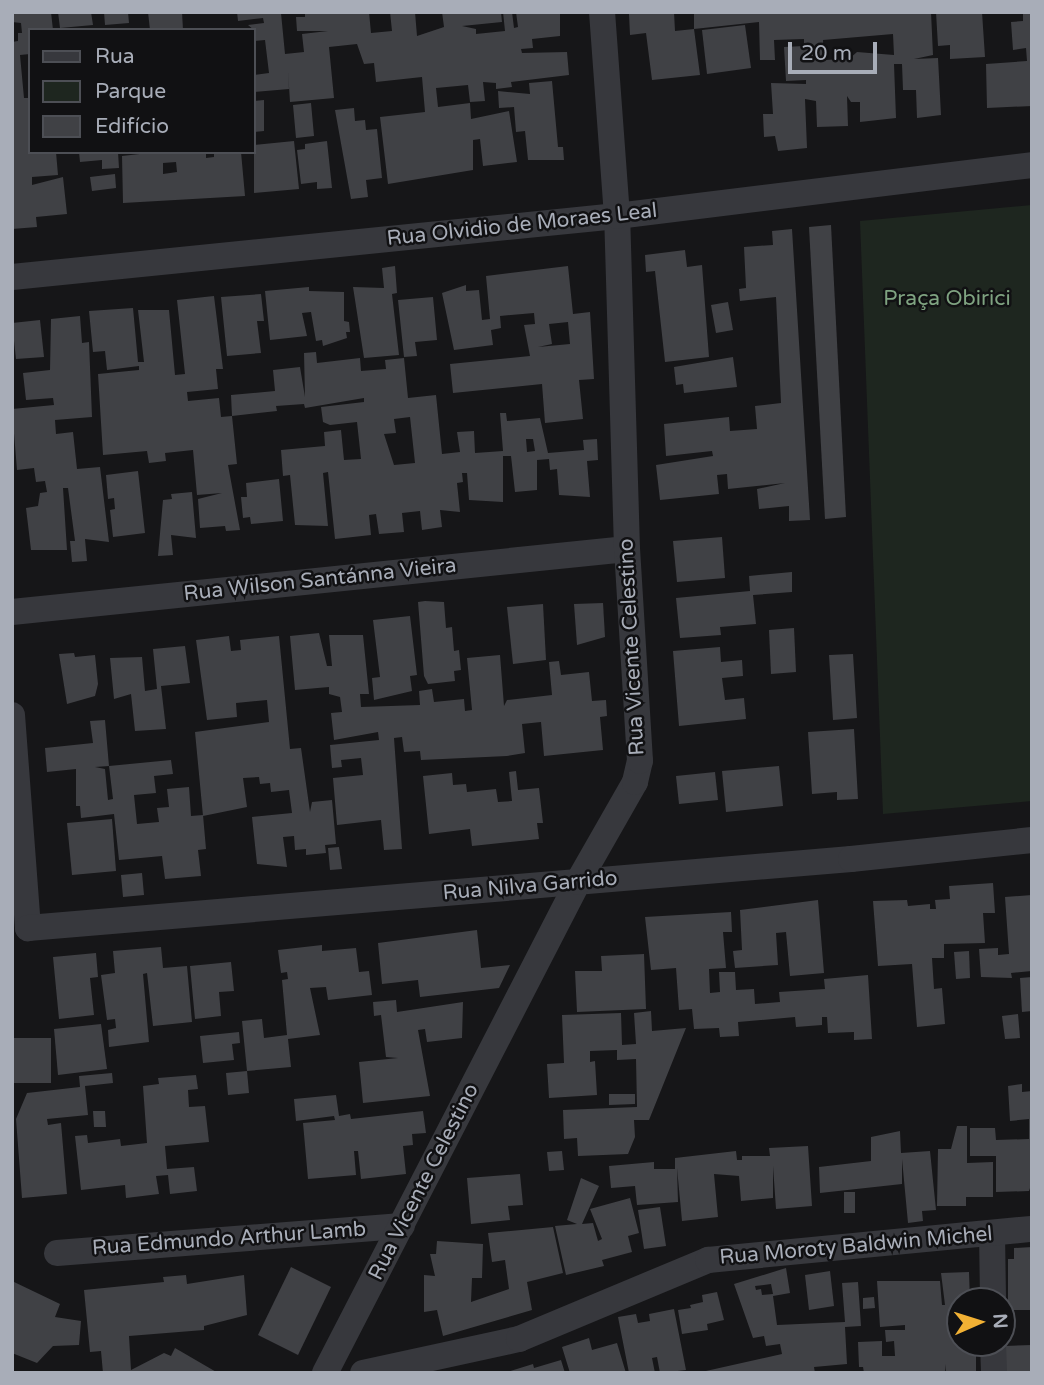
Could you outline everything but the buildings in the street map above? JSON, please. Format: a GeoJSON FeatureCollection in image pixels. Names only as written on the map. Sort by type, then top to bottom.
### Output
{"type":"FeatureCollection","features":[{"type":"Feature","properties":{"kind":"street","name":"Rua Vicente Celestino"},"geometry":{"type":"LineString","coordinates":[[325,1373],[578,882],[635,782],[640,761],[627,548],[617,216],[602,12]]}},
{"type":"Feature","properties":{"kind":"street","name":"Rua Olvidio de Moraes Leal"},"geometry":{"type":"LineString","coordinates":[[12,277],[617,216],[1032,165]]}},
{"type":"Feature","properties":{"kind":"street","name":"Rua Wilson Santánna Vieira"},"geometry":{"type":"LineString","coordinates":[[12,612],[627,548]]}},
{"type":"Feature","properties":{"kind":"street","name":"Rua Nilva Garrido"},"geometry":{"type":"LineString","coordinates":[[12,716],[28,928],[578,882],[1032,840]]}},
{"type":"Feature","properties":{"kind":"street","name":"Rua Edmundo Arthur Lamb"},"geometry":{"type":"LineString","coordinates":[[57,1253],[402,1226]]}},
{"type":"Feature","properties":{"kind":"street","name":"Rua Moroty Baldwin Michel"},"geometry":{"type":"LineString","coordinates":[[363,1373],[519,1339],[708,1260],[1032,1229]]}},
{"type":"Feature","properties":{"kind":"street"},"geometry":{"type":"LineString","coordinates":[[992,1234],[993,1287]]}},
{"type":"Feature","properties":{"kind":"green space","name":"Praça Obirici"},"geometry":{"type":"Polygon","coordinates":[[[1032,205],[1032,801],[883,814],[860,221],[1032,205]]]}}]}
